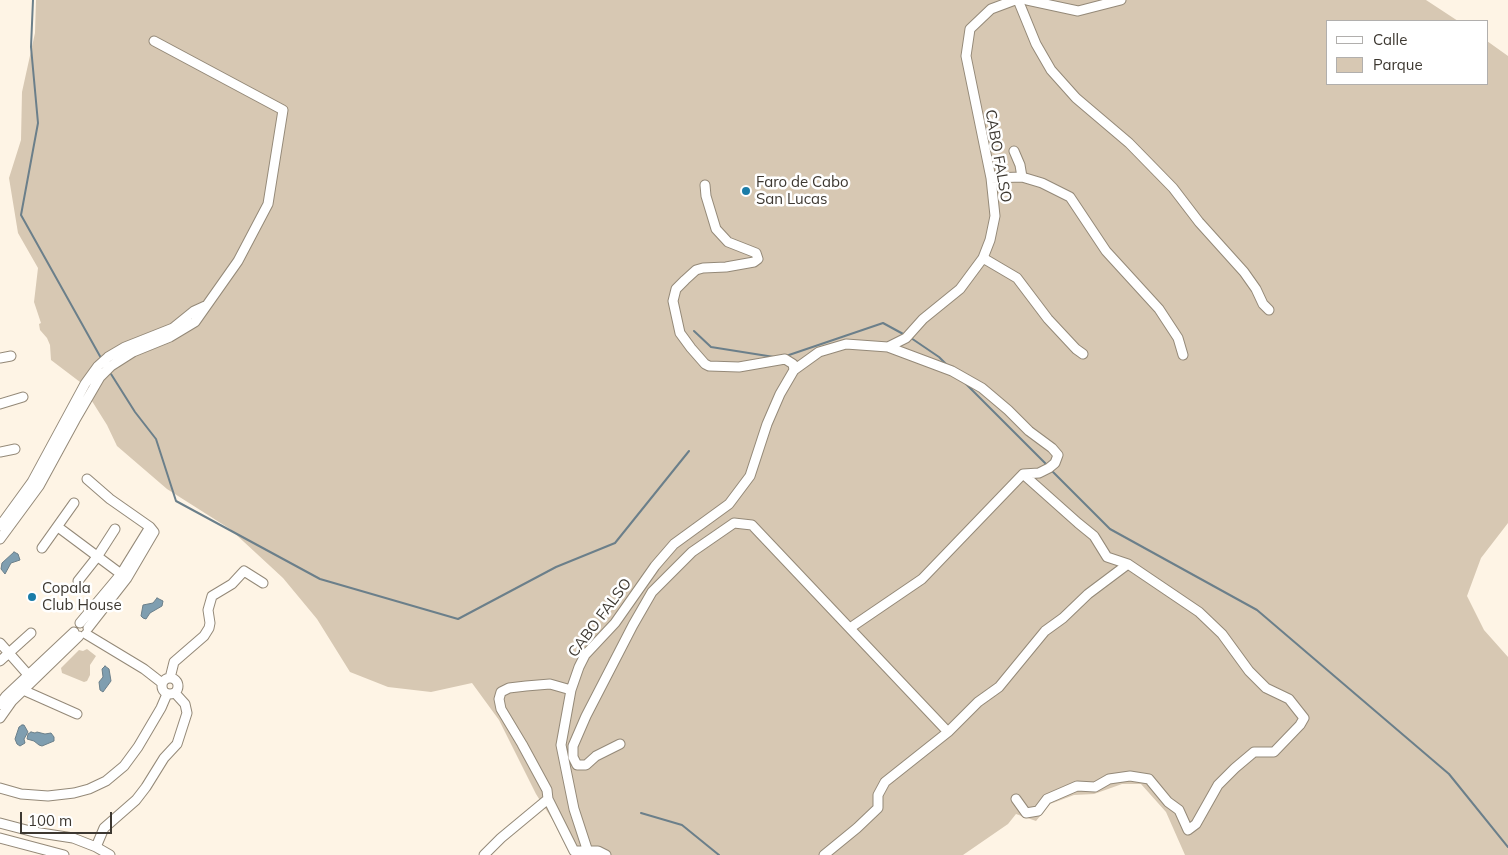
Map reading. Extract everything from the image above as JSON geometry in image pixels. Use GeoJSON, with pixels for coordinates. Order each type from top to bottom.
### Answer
{"type":"FeatureCollection","features":[{"type":"Feature","properties":{"kind":"street","name":"CABO FALSO"},"geometry":{"type":"LineString","coordinates":[[588,853],[574,809],[560,745],[570,690],[585,655],[615,623],[655,566],[674,544],[729,504],[750,476],[767,424],[794,370],[819,352],[846,344],[888,347],[906,338],[923,319],[960,289],[983,258],[990,240],[995,216],[991,178],[966,56],[970,29],[991,9],[1016,0]]}},
{"type":"Feature","properties":{"kind":"street"},"geometry":{"type":"LineString","coordinates":[[1016,0],[1036,44],[1051,70],[1076,98],[1129,143],[1173,188],[1199,222],[1244,272],[1256,289],[1263,304],[1269,310]]}},
{"type":"Feature","properties":{"kind":"street"},"geometry":{"type":"LineString","coordinates":[[1026,0],[1078,11],[1122,0]]}},
{"type":"Feature","properties":{"kind":"street"},"geometry":{"type":"LineString","coordinates":[[0,539],[39,486],[75,420],[103,361],[117,357],[125,347],[173,328],[194,311],[205,306],[238,261],[268,204],[283,110],[154,41]]}},
{"type":"Feature","properties":{"kind":"street"},"geometry":{"type":"LineString","coordinates":[[1014,151],[1020,165],[1022,177]]}},
{"type":"Feature","properties":{"kind":"street"},"geometry":{"type":"LineString","coordinates":[[991,178],[1022,177],[1042,183],[1070,197],[1106,251],[1159,309],[1178,338],[1183,355]]}},
{"type":"Feature","properties":{"kind":"street"},"geometry":{"type":"LineString","coordinates":[[705,185],[707,200],[716,229],[728,242],[756,253],[758,259],[754,262],[726,267],[696,270],[685,280],[676,289],[673,301],[680,333],[691,348],[709,366],[739,367],[785,359],[793,364],[794,370]]}},
{"type":"Feature","properties":{"kind":"street"},"geometry":{"type":"LineString","coordinates":[[983,258],[1017,278],[1048,319],[1083,354]]}},
{"type":"Feature","properties":{"kind":"street"},"geometry":{"type":"LineString","coordinates":[[906,338],[906,350],[910,354]]}},
{"type":"Feature","properties":{"kind":"street"},"geometry":{"type":"LineString","coordinates":[[850,628],[922,579],[1023,474],[1039,473],[1049,468],[1056,464],[1058,455],[982,388],[952,370],[888,347]]}},
{"type":"Feature","properties":{"kind":"street"},"geometry":{"type":"LineString","coordinates":[[0,358],[11,356]]}},
{"type":"Feature","properties":{"kind":"street"},"geometry":{"type":"LineString","coordinates":[[0,526],[32,482],[96,375]]}},
{"type":"Feature","properties":{"kind":"street"},"geometry":{"type":"LineString","coordinates":[[0,404],[23,397]]}},
{"type":"Feature","properties":{"kind":"street"},"geometry":{"type":"LineString","coordinates":[[0,452],[16,449]]}},
{"type":"Feature","properties":{"kind":"street"},"geometry":{"type":"LineString","coordinates":[[1016,799],[1026,813],[1038,812],[1047,799],[1078,786],[1095,787],[1109,779],[1130,776],[1149,779],[1168,802],[1179,810],[1188,830],[1196,824],[1218,785],[1234,768],[1254,752],[1274,752],[1300,725],[1304,718],[1289,699],[1266,688],[1249,671],[1222,634],[1199,612],[1128,564],[1107,557],[1094,536],[1023,474]]}},
{"type":"Feature","properties":{"kind":"street"},"geometry":{"type":"LineString","coordinates":[[0,718],[3,706],[81,630],[124,576],[150,527],[110,499],[87,479]]}},
{"type":"Feature","properties":{"kind":"street"},"geometry":{"type":"LineString","coordinates":[[42,548],[74,503]]}},
{"type":"Feature","properties":{"kind":"street"},"geometry":{"type":"LineString","coordinates":[[620,744],[596,756],[586,765],[578,765],[573,757],[573,746],[586,716],[652,592],[692,552],[734,523],[752,524],[948,732]]}},
{"type":"Feature","properties":{"kind":"street"},"geometry":{"type":"LineString","coordinates":[[58,527],[124,576]]}},
{"type":"Feature","properties":{"kind":"street"},"geometry":{"type":"LineString","coordinates":[[78,581],[97,557],[115,529]]}},
{"type":"Feature","properties":{"kind":"street"},"geometry":{"type":"LineString","coordinates":[[824,855],[858,828],[878,808],[878,795],[885,782],[948,732],[978,702],[999,687],[1045,632],[1088,594],[1128,564]]}},
{"type":"Feature","properties":{"kind":"street"},"geometry":{"type":"LineString","coordinates":[[96,847],[104,828],[136,800],[146,788],[164,758],[177,744],[187,712],[184,704],[171,693],[163,691],[174,662],[204,636],[209,628],[208,610],[212,596],[232,584],[244,571],[263,583]]}},
{"type":"Feature","properties":{"kind":"street"},"geometry":{"type":"LineString","coordinates":[[0,788],[21,794],[48,796],[82,791],[106,781],[124,766],[138,748],[171,693],[178,689],[178,684],[175,680],[166,681],[144,670],[81,630]]}},
{"type":"Feature","properties":{"kind":"street"},"geometry":{"type":"LineString","coordinates":[[0,661],[31,633]]}},
{"type":"Feature","properties":{"kind":"street"},"geometry":{"type":"LineString","coordinates":[[0,643],[31,677]]}},
{"type":"Feature","properties":{"kind":"street"},"geometry":{"type":"LineString","coordinates":[[3,706],[23,690],[31,677]]}},
{"type":"Feature","properties":{"kind":"street"},"geometry":{"type":"LineString","coordinates":[[570,690],[550,684],[509,688],[501,692],[499,699],[501,709],[547,790],[548,799],[574,851],[588,853],[598,851],[606,855]]}},
{"type":"Feature","properties":{"kind":"street"},"geometry":{"type":"LineString","coordinates":[[23,690],[77,714]]}},
{"type":"Feature","properties":{"kind":"street"},"geometry":{"type":"LineString","coordinates":[[484,855],[501,838],[548,799]]}},
{"type":"Feature","properties":{"kind":"street"},"geometry":{"type":"LineString","coordinates":[[0,823],[34,832],[73,838],[110,855]]}},
{"type":"Feature","properties":{"kind":"street"},"geometry":{"type":"LineString","coordinates":[[0,838],[64,855]]}},
{"type":"Feature","properties":{"kind":"green space"},"geometry":{"type":"Polygon","coordinates":[[[36,0],[1426,0],[1456,20],[1326,20],[1326,85],[1488,85],[1488,42],[1508,56],[1508,523],[1481,558],[1467,596],[1484,630],[1508,657],[1508,855],[1185,855],[1166,812],[1141,784],[1122,784],[1094,794],[1074,795],[1050,804],[1036,821],[1016,814],[1008,824],[963,855],[575,855],[536,794],[499,720],[472,683],[431,692],[388,687],[350,672],[317,619],[283,578],[230,529],[167,489],[117,446],[107,425],[80,382],[51,360],[50,345],[40,330],[39,324],[41,323],[34,302],[38,268],[18,233],[9,178],[21,140],[22,92],[35,33],[36,0]]]}},
{"type":"Feature","properties":{"kind":"green space"},"geometry":{"type":"Polygon","coordinates":[[[87,649],[96,656],[90,665],[90,675],[87,681],[84,682],[62,673],[61,668],[79,650],[87,649]]]}},
{"type":"Feature","properties":{"kind":"water"},"geometry":{"type":"Polygon","coordinates":[[[14,552],[18,554],[20,560],[11,563],[5,574],[1,569],[2,563],[14,552]]]}},
{"type":"Feature","properties":{"kind":"water"},"geometry":{"type":"Polygon","coordinates":[[[157,598],[163,601],[162,606],[150,613],[146,619],[143,618],[141,616],[143,605],[153,603],[157,598]]]}},
{"type":"Feature","properties":{"kind":"water"},"geometry":{"type":"Polygon","coordinates":[[[105,666],[109,669],[111,681],[103,692],[100,690],[99,682],[103,677],[102,669],[105,666]]]}},
{"type":"Feature","properties":{"kind":"water"},"geometry":{"type":"Polygon","coordinates":[[[24,725],[28,732],[24,739],[25,743],[20,746],[15,739],[19,727],[24,725]]]}},
{"type":"Feature","properties":{"kind":"water"},"geometry":{"type":"Polygon","coordinates":[[[31,732],[51,733],[54,741],[42,746],[39,745],[27,739],[28,734],[31,732]]]}},
{"type":"Feature","properties":{"kind":"waterway"},"geometry":{"type":"LineString","coordinates":[[33,0],[31,47],[38,123],[21,215],[101,358]]}},
{"type":"Feature","properties":{"kind":"waterway"},"geometry":{"type":"LineString","coordinates":[[786,356],[883,323],[905,335]]}},
{"type":"Feature","properties":{"kind":"waterway"},"geometry":{"type":"LineString","coordinates":[[694,331],[711,347],[774,357]]}},
{"type":"Feature","properties":{"kind":"waterway"},"geometry":{"type":"LineString","coordinates":[[911,338],[939,357],[947,365]]}},
{"type":"Feature","properties":{"kind":"waterway"},"geometry":{"type":"LineString","coordinates":[[111,374],[135,412],[156,439],[176,501],[320,579],[458,619],[556,567],[615,543],[689,451]]}},
{"type":"Feature","properties":{"kind":"waterway"},"geometry":{"type":"LineString","coordinates":[[965,383],[1048,466]]}},
{"type":"Feature","properties":{"kind":"waterway"},"geometry":{"type":"LineString","coordinates":[[1051,470],[1110,529],[1257,610],[1449,774],[1508,847]]}},
{"type":"Feature","properties":{"kind":"waterway"},"geometry":{"type":"LineString","coordinates":[[641,813],[682,825],[719,855]]}},
{"type":"Feature","properties":{"kind":"place","name":"Faro de Cabo San Lucas"},"geometry":{"type":"Point","coordinates":[746,191]}},
{"type":"Feature","properties":{"kind":"place","name":"Copala Club House"},"geometry":{"type":"Point","coordinates":[32,597]}}]}
